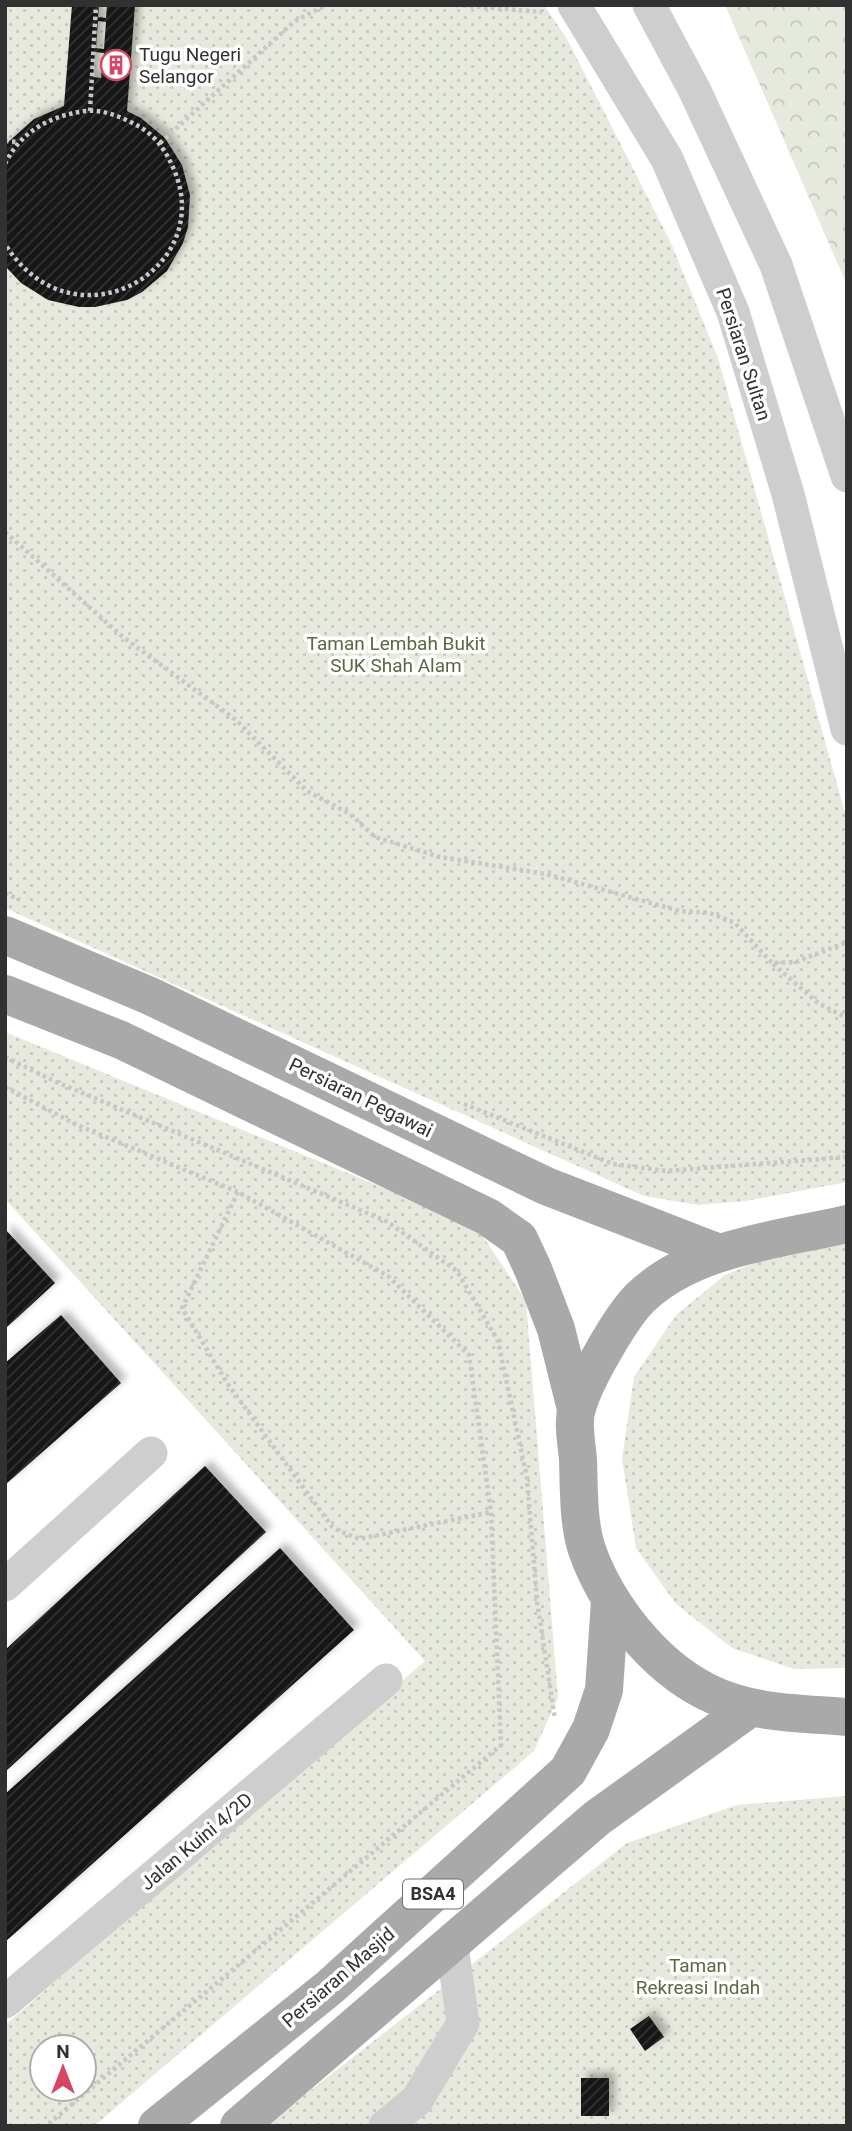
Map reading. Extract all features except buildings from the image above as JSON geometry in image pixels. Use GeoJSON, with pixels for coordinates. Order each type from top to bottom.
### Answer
{"type":"FeatureCollection","features":[{"type":"Feature","properties":{"kind":"main road","name":"Persiaran Pegawai"},"geometry":{"type":"LineString","coordinates":[[5,935],[150,996],[546,1186],[719,1253]]}},
{"type":"Feature","properties":{"kind":"main road"},"geometry":{"type":"LineString","coordinates":[[5,994],[121,1040],[488,1217],[519,1239],[556,1329],[576,1409],[579,1486],[586,1547],[610,1601],[645,1644],[706,1692],[750,1708],[847,1717]]}},
{"type":"Feature","properties":{"kind":"main road"},"geometry":{"type":"LineString","coordinates":[[576,1409],[601,1356],[640,1299],[675,1274],[719,1253],[847,1224]]}},
{"type":"Feature","properties":{"kind":"main road","name":"Persiaran Masjid"},"geometry":{"type":"LineString","coordinates":[[157,2126],[330,1987],[568,1771],[591,1729],[604,1690],[610,1601]]}},
{"type":"Feature","properties":{"kind":"main road","name":"BSA4"},"geometry":{"type":"LineString","coordinates":[[239,2126],[452,1946],[597,1818],[750,1708]]}},
{"type":"Feature","properties":{"kind":"street"},"geometry":{"type":"LineString","coordinates":[[649,5],[694,89],[776,265],[847,476]]}},
{"type":"Feature","properties":{"kind":"street","name":"Persiaran Sultan"},"geometry":{"type":"LineString","coordinates":[[577,10],[667,159],[733,312],[788,494],[847,729]]}},
{"type":"Feature","properties":{"kind":"street"},"geometry":{"type":"LineString","coordinates":[[5,1585],[151,1453]]}},
{"type":"Feature","properties":{"kind":"street","name":"Jalan Kuini 4/2D"},"geometry":{"type":"LineString","coordinates":[[5,2002],[386,1680]]}},
{"type":"Feature","properties":{"kind":"street"},"geometry":{"type":"LineString","coordinates":[[385,2126],[416,2100],[463,2023],[452,1946]]}},
{"type":"Feature","properties":{"kind":"path"},"geometry":{"type":"LineString","coordinates":[[90,111],[96,5]]}},
{"type":"Feature","properties":{"kind":"path"},"geometry":{"type":"LineString","coordinates":[[160,143],[295,22],[326,5]]}},
{"type":"Feature","properties":{"kind":"path"},"geometry":{"type":"LineString","coordinates":[[456,5],[577,10]]}},
{"type":"Feature","properties":{"kind":"path"},"geometry":{"type":"LineString","coordinates":[[5,164],[33,129],[60,115],[90,111],[121,116],[148,132],[160,143],[180,184],[181,216],[172,246],[153,271],[128,288],[99,296],[68,294],[40,283],[17,263],[5,244]]}},
{"type":"Feature","properties":{"kind":"path"},"geometry":{"type":"LineString","coordinates":[[5,141],[20,142]]}},
{"type":"Feature","properties":{"kind":"path"},"geometry":{"type":"LineString","coordinates":[[5,532],[123,637],[236,720],[307,791],[349,814],[375,837],[440,857],[546,874],[680,911],[710,913],[735,923],[772,963],[818,1003],[847,1018]]}},
{"type":"Feature","properties":{"kind":"path"},"geometry":{"type":"LineString","coordinates":[[5,893],[30,905]]}},
{"type":"Feature","properties":{"kind":"path"},"geometry":{"type":"LineString","coordinates":[[772,963],[796,962],[847,943]]}},
{"type":"Feature","properties":{"kind":"path"},"geometry":{"type":"LineString","coordinates":[[5,1057],[54,1081],[386,1221],[457,1271],[498,1341],[527,1478],[537,1601],[555,1717],[553,1729]]}},
{"type":"Feature","properties":{"kind":"path"},"geometry":{"type":"LineString","coordinates":[[5,1087],[77,1125],[237,1192],[388,1276],[469,1355],[491,1512],[501,1745],[46,2126]]}},
{"type":"Feature","properties":{"kind":"path"},"geometry":{"type":"LineString","coordinates":[[453,1098],[613,1164],[666,1171],[847,1157]]}},
{"type":"Feature","properties":{"kind":"path"},"geometry":{"type":"LineString","coordinates":[[237,1192],[182,1308],[226,1384],[333,1528],[359,1539],[491,1512]]}},
{"type":"Feature","properties":{"kind":"green space","name":"Taman Lembah Bukit SUK Shah Alam"},"geometry":{"type":"Polygon","coordinates":[[[5,5],[544,5],[567,39],[671,243],[718,358],[847,820],[847,1182],[746,1201],[698,1205],[644,1196],[5,908],[5,5]]]}},
{"type":"Feature","properties":{"kind":"green space"},"geometry":{"type":"Polygon","coordinates":[[[725,5],[847,5],[847,285],[725,5]]]}},
{"type":"Feature","properties":{"kind":"green space"},"geometry":{"type":"Polygon","coordinates":[[[5,1032],[476,1226],[526,1301],[558,1698],[534,1751],[94,2126],[5,2126],[5,2025],[425,1661],[5,1199],[5,1032]]]}},
{"type":"Feature","properties":{"kind":"green space"},"geometry":{"type":"Polygon","coordinates":[[[847,1235],[847,1668],[794,1669],[732,1648],[676,1604],[636,1548],[622,1459],[634,1377],[676,1315],[725,1275],[793,1247],[847,1235]]]}},
{"type":"Feature","properties":{"kind":"green space","name":"Taman Rekreasi Indah"},"geometry":{"type":"Polygon","coordinates":[[[847,1796],[847,2126],[265,2126],[627,1843],[737,1805],[847,1796]]]}},
{"type":"Feature","properties":{"kind":"place","name":"Tugu Negeri Selangor"},"geometry":{"type":"Point","coordinates":[116,65]}}]}
